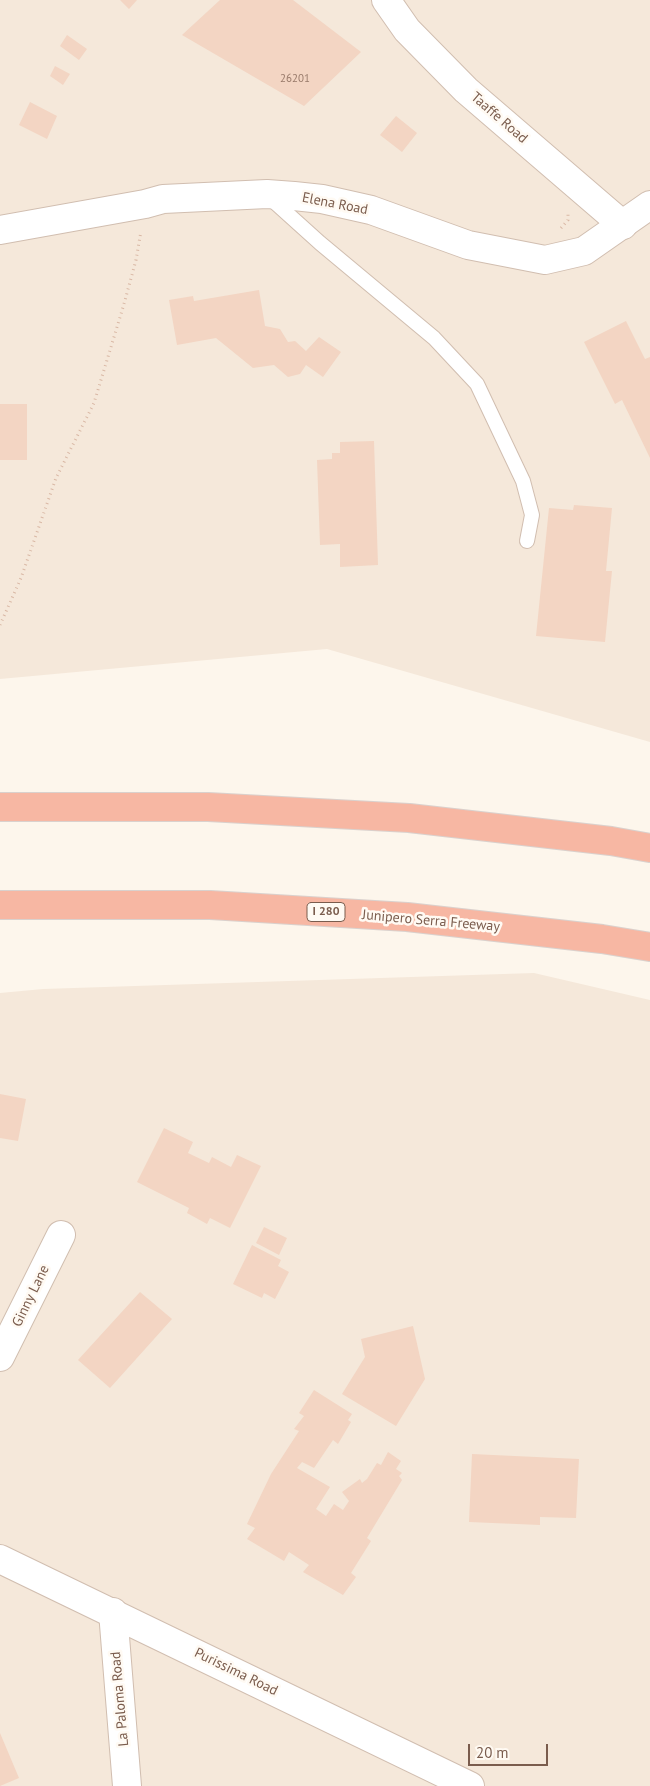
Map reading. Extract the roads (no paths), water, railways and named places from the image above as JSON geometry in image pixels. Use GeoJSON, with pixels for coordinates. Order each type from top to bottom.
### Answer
{"type":"FeatureCollection","features":[{"type":"Feature","properties":{"kind":"highway"},"geometry":{"type":"LineString","coordinates":[[0,807],[208,807],[409,818],[611,841],[650,848]]}},
{"type":"Feature","properties":{"kind":"highway","name":"Junipero Serra Freeway"},"geometry":{"type":"LineString","coordinates":[[0,906],[210,905],[406,917],[602,939],[650,947]]}},
{"type":"Feature","properties":{"kind":"street","name":"Taaffe Road"},"geometry":{"type":"LineString","coordinates":[[386,0],[407,30],[466,90],[623,226]]}},
{"type":"Feature","properties":{"kind":"street","name":"Elena Road"},"geometry":{"type":"LineString","coordinates":[[0,230],[163,199],[267,194],[313,198],[371,210],[468,245],[545,260],[584,251],[623,226],[650,205]]}},
{"type":"Feature","properties":{"kind":"street","name":"Ginny Lane"},"geometry":{"type":"LineString","coordinates":[[0,1357],[61,1235]]}},
{"type":"Feature","properties":{"kind":"street","name":"Purissima Road"},"geometry":{"type":"LineString","coordinates":[[0,1559],[470,1786]]}},
{"type":"Feature","properties":{"kind":"street","name":"La Paloma Road"},"geometry":{"type":"LineString","coordinates":[[113,1612],[127,1786]]}},
{"type":"Feature","properties":{"kind":"lane"},"geometry":{"type":"LineString","coordinates":[[267,194],[327,249],[434,338],[477,384],[523,481],[532,515],[527,541]]}}]}
